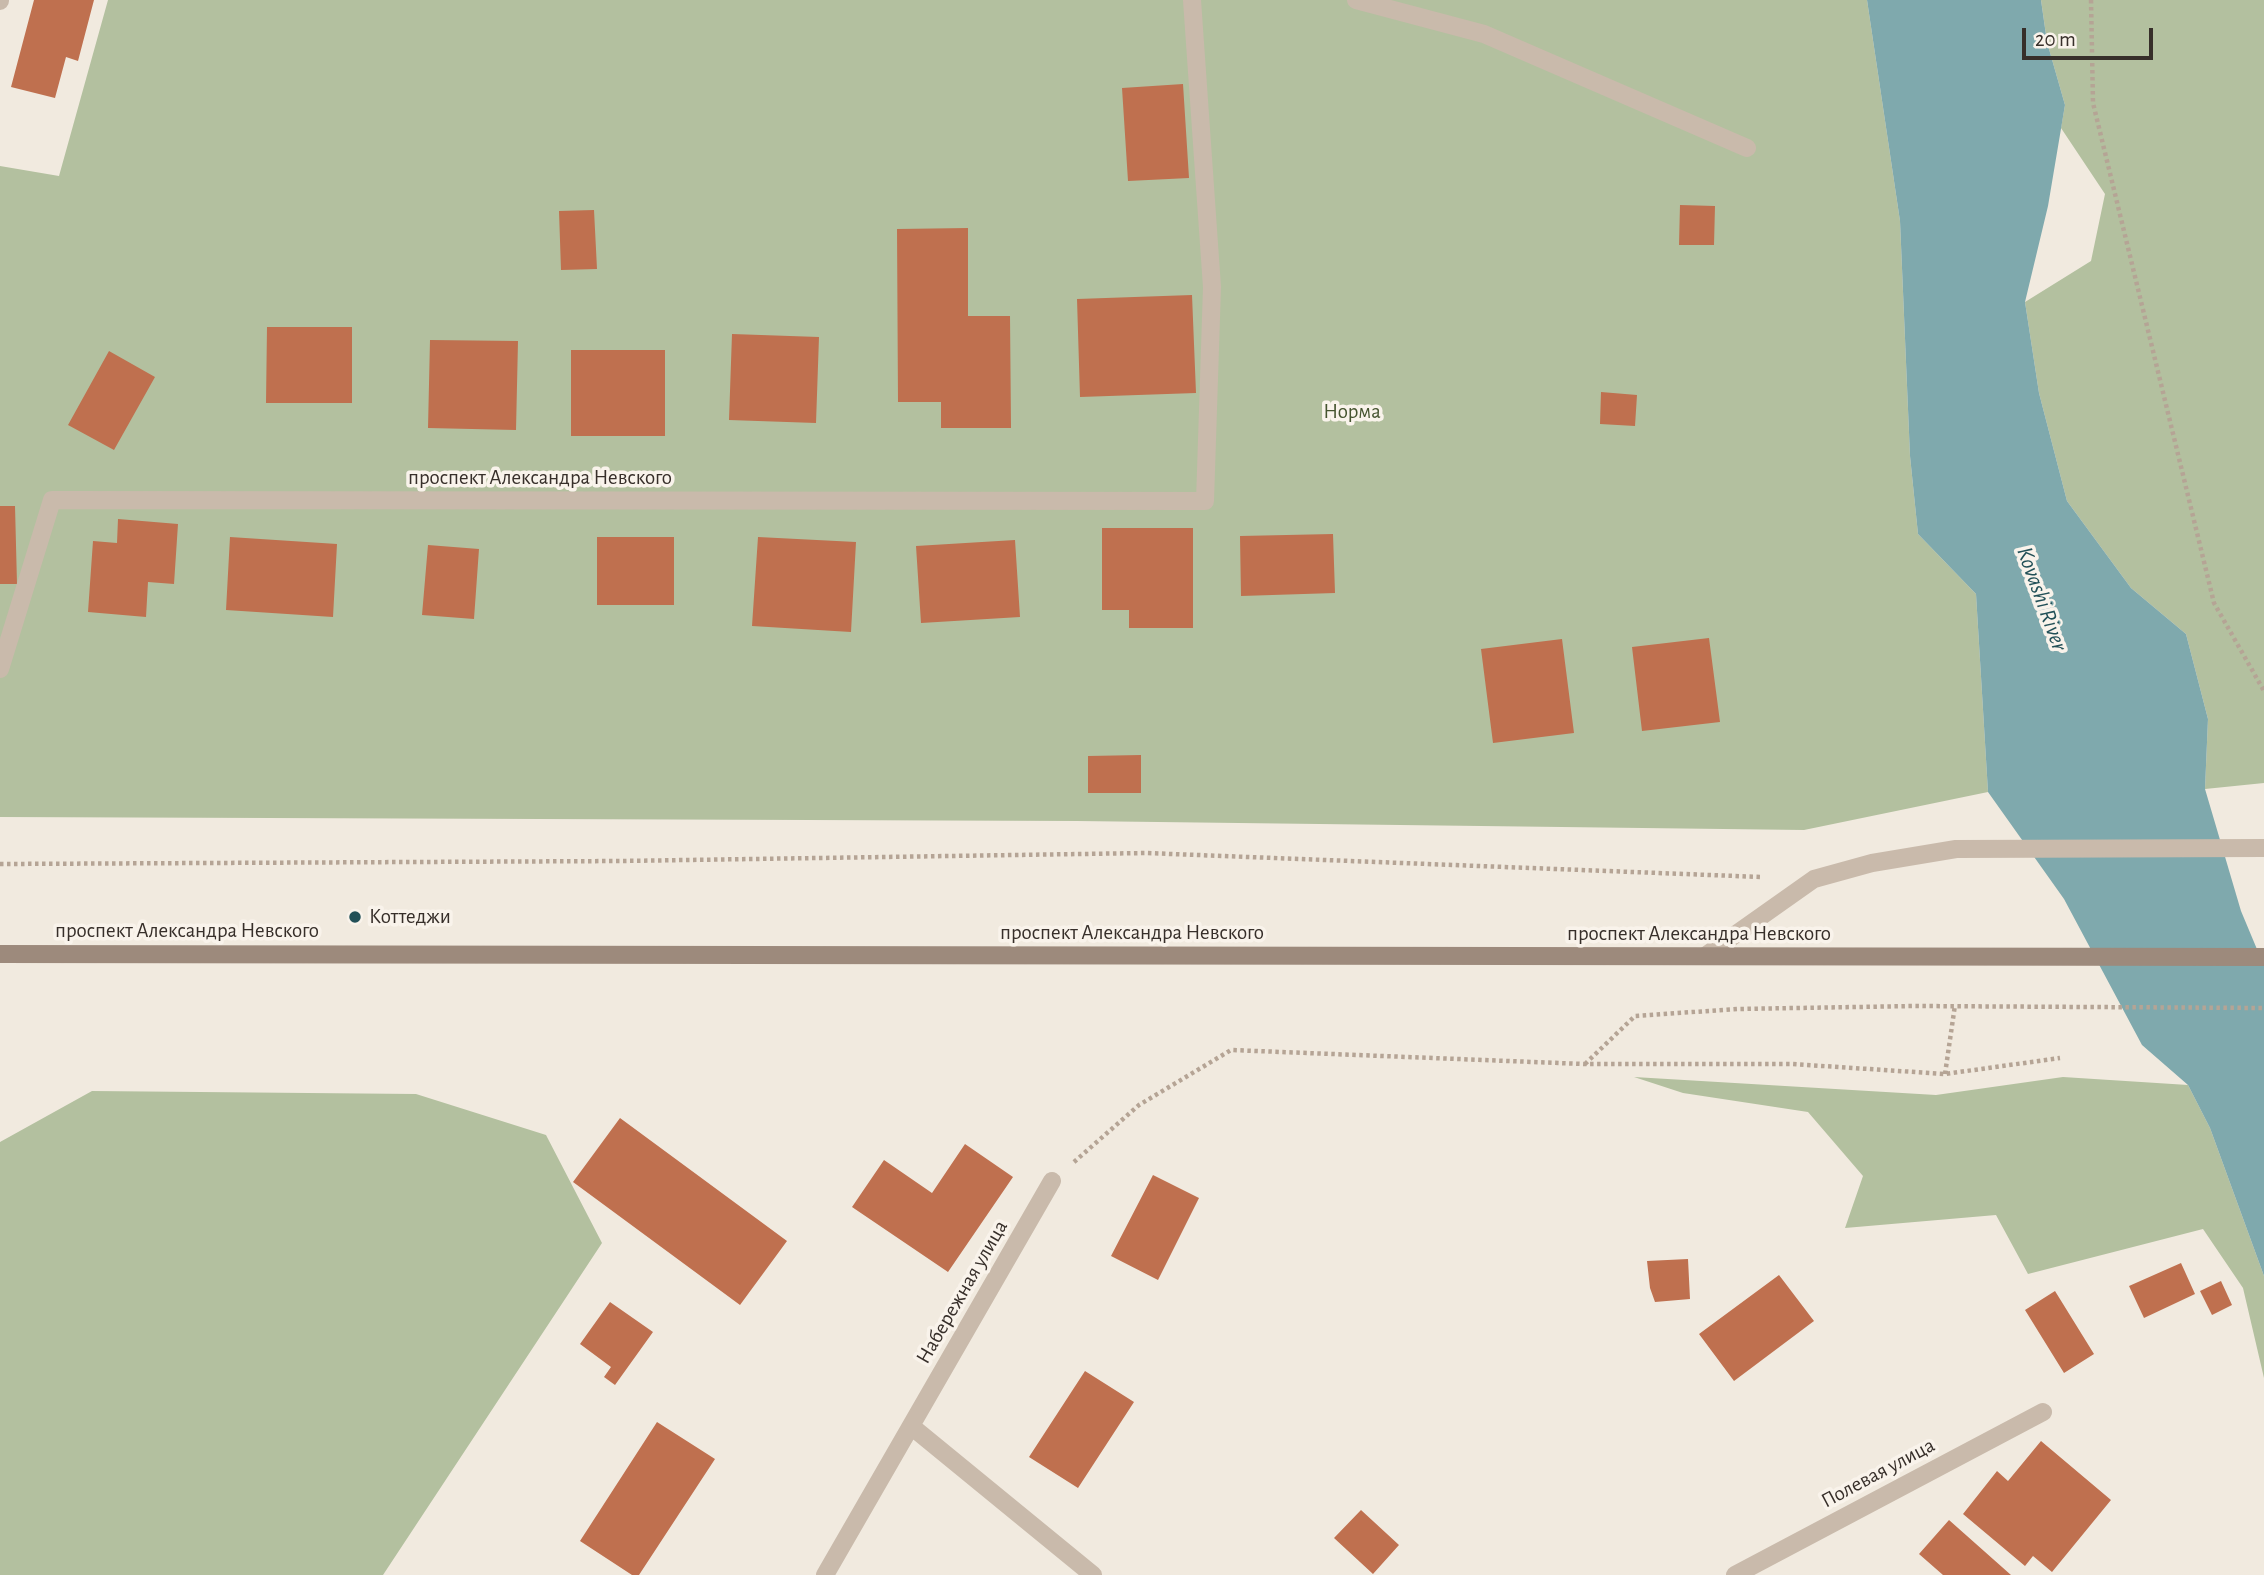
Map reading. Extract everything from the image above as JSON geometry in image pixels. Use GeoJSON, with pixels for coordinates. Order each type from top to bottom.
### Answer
{"type":"FeatureCollection","features":[{"type":"Feature","properties":{"kind":"main road","name":"проспект Александра Невского"},"geometry":{"type":"LineString","coordinates":[[0,954],[2264,957]]}},
{"type":"Feature","properties":{"kind":"street","name":"проспект Александра Невского"},"geometry":{"type":"LineString","coordinates":[[0,669],[52,500],[1205,501],[1212,287],[1192,0]]}},
{"type":"Feature","properties":{"kind":"street"},"geometry":{"type":"LineString","coordinates":[[1356,0],[1484,34],[1747,148]]}},
{"type":"Feature","properties":{"kind":"street"},"geometry":{"type":"LineString","coordinates":[[1705,956],[1814,879],[1872,863],[1955,849],[2264,848]]}},
{"type":"Feature","properties":{"kind":"street","name":"Набережная улица"},"geometry":{"type":"LineString","coordinates":[[825,1575],[1052,1181]]}},
{"type":"Feature","properties":{"kind":"street","name":"Полевая улица"},"geometry":{"type":"LineString","coordinates":[[1735,1575],[2043,1412]]}},
{"type":"Feature","properties":{"kind":"street"},"geometry":{"type":"LineString","coordinates":[[911,1426],[1093,1575]]}},
{"type":"Feature","properties":{"kind":"path"},"geometry":{"type":"LineString","coordinates":[[2091,0],[2093,103],[2214,603],[2264,691]]}},
{"type":"Feature","properties":{"kind":"path"},"geometry":{"type":"LineString","coordinates":[[0,864],[608,861],[1146,853],[1814,879]]}},
{"type":"Feature","properties":{"kind":"path"},"geometry":{"type":"LineString","coordinates":[[1945,1073],[1955,1005]]}},
{"type":"Feature","properties":{"kind":"path"},"geometry":{"type":"LineString","coordinates":[[1584,1064],[1635,1016],[1737,1009],[1955,1005],[2264,1009]]}},
{"type":"Feature","properties":{"kind":"path"},"geometry":{"type":"LineString","coordinates":[[1052,1181],[1139,1105],[1231,1050],[1584,1064],[1792,1063],[1945,1073],[2060,1058]]}},
{"type":"Feature","properties":{"kind":"green space","name":"Норма"},"geometry":{"type":"Polygon","coordinates":[[[108,0],[1867,0],[1900,221],[1910,456],[1918,534],[1976,594],[1988,792],[1804,830],[1077,821],[0,817],[0,166],[59,176],[108,0]]]}},
{"type":"Feature","properties":{"kind":"green space"},"geometry":{"type":"Polygon","coordinates":[[[2041,0],[2264,0],[2264,783],[2205,789],[2208,719],[2186,634],[2131,588],[2067,501],[2039,393],[2025,302],[2091,261],[2105,194],[2061,128],[2065,105],[2047,42],[2041,0]]]}},
{"type":"Feature","properties":{"kind":"green space"},"geometry":{"type":"Polygon","coordinates":[[[1634,1077],[1936,1095],[2063,1077],[2188,1085],[2210,1128],[2264,1276],[2264,1378],[2243,1288],[2203,1229],[2028,1274],[1996,1215],[1845,1228],[1863,1176],[1808,1112],[1683,1093],[1634,1077]]]}},
{"type":"Feature","properties":{"kind":"green space"},"geometry":{"type":"Polygon","coordinates":[[[92,1091],[416,1094],[546,1135],[602,1243],[383,1575],[0,1575],[0,1142],[92,1091]]]}},
{"type":"Feature","properties":{"kind":"water","name":"Kovashi River"},"geometry":{"type":"Polygon","coordinates":[[[1867,0],[2041,0],[2047,42],[2065,105],[2048,206],[2025,302],[2039,393],[2067,501],[2131,588],[2186,634],[2208,719],[2205,789],[2241,911],[2264,966],[2264,1276],[2210,1128],[2188,1085],[2142,1045],[2064,899],[1988,792],[1976,594],[1918,534],[1910,456],[1900,221],[1867,0]]]}},
{"type":"Feature","properties":{"kind":"building"},"geometry":{"type":"Polygon","coordinates":[[[34,0],[94,0],[78,61],[66,57],[55,98],[11,87],[34,0]]]}},
{"type":"Feature","properties":{"kind":"building"},"geometry":{"type":"Polygon","coordinates":[[[1183,84],[1189,178],[1128,181],[1122,88],[1183,84]]]}},
{"type":"Feature","properties":{"kind":"building"},"geometry":{"type":"Polygon","coordinates":[[[1680,205],[1715,206],[1714,245],[1679,245],[1680,205]]]}},
{"type":"Feature","properties":{"kind":"building"},"geometry":{"type":"Polygon","coordinates":[[[594,210],[597,269],[561,270],[559,211],[594,210]]]}},
{"type":"Feature","properties":{"kind":"building"},"geometry":{"type":"Polygon","coordinates":[[[968,228],[968,316],[1010,316],[1011,428],[941,428],[941,402],[898,402],[897,229],[968,228]]]}},
{"type":"Feature","properties":{"kind":"building"},"geometry":{"type":"Polygon","coordinates":[[[1192,295],[1196,393],[1080,397],[1077,299],[1192,295]]]}},
{"type":"Feature","properties":{"kind":"building"},"geometry":{"type":"Polygon","coordinates":[[[267,327],[352,327],[352,403],[266,403],[267,327]]]}},
{"type":"Feature","properties":{"kind":"building"},"geometry":{"type":"Polygon","coordinates":[[[732,334],[819,337],[816,423],[729,420],[732,334]]]}},
{"type":"Feature","properties":{"kind":"building"},"geometry":{"type":"Polygon","coordinates":[[[430,340],[518,341],[516,430],[428,428],[430,340]]]}},
{"type":"Feature","properties":{"kind":"building"},"geometry":{"type":"Polygon","coordinates":[[[571,350],[665,350],[665,436],[571,436],[571,350]]]}},
{"type":"Feature","properties":{"kind":"building"},"geometry":{"type":"Polygon","coordinates":[[[109,351],[155,377],[114,450],[68,425],[109,351]]]}},
{"type":"Feature","properties":{"kind":"building"},"geometry":{"type":"Polygon","coordinates":[[[1601,392],[1637,395],[1635,426],[1600,424],[1601,392]]]}},
{"type":"Feature","properties":{"kind":"building"},"geometry":{"type":"Polygon","coordinates":[[[0,506],[15,506],[17,584],[0,584],[0,506]]]}},
{"type":"Feature","properties":{"kind":"building"},"geometry":{"type":"Polygon","coordinates":[[[118,519],[178,524],[174,584],[148,582],[146,617],[88,612],[93,541],[117,543],[118,519]]]}},
{"type":"Feature","properties":{"kind":"building"},"geometry":{"type":"Polygon","coordinates":[[[1102,528],[1193,528],[1193,628],[1129,628],[1129,610],[1102,610],[1102,528]]]}},
{"type":"Feature","properties":{"kind":"building"},"geometry":{"type":"Polygon","coordinates":[[[1333,534],[1335,593],[1241,596],[1240,536],[1333,534]]]}},
{"type":"Feature","properties":{"kind":"building"},"geometry":{"type":"Polygon","coordinates":[[[230,537],[337,544],[333,617],[226,610],[230,537]]]}},
{"type":"Feature","properties":{"kind":"building"},"geometry":{"type":"Polygon","coordinates":[[[597,537],[674,537],[674,605],[597,605],[597,537]]]}},
{"type":"Feature","properties":{"kind":"building"},"geometry":{"type":"Polygon","coordinates":[[[758,537],[856,542],[851,632],[752,626],[758,537]]]}},
{"type":"Feature","properties":{"kind":"building"},"geometry":{"type":"Polygon","coordinates":[[[1015,540],[1020,617],[921,623],[916,546],[1015,540]]]}},
{"type":"Feature","properties":{"kind":"building"},"geometry":{"type":"Polygon","coordinates":[[[428,545],[479,549],[474,619],[422,615],[428,545]]]}},
{"type":"Feature","properties":{"kind":"building"},"geometry":{"type":"Polygon","coordinates":[[[1709,638],[1720,722],[1642,731],[1632,647],[1709,638]]]}},
{"type":"Feature","properties":{"kind":"building"},"geometry":{"type":"Polygon","coordinates":[[[1562,639],[1574,733],[1493,743],[1481,649],[1562,639]]]}},
{"type":"Feature","properties":{"kind":"building"},"geometry":{"type":"Polygon","coordinates":[[[1141,755],[1141,793],[1088,793],[1088,756],[1141,755]]]}},
{"type":"Feature","properties":{"kind":"building"},"geometry":{"type":"Polygon","coordinates":[[[620,1118],[787,1241],[740,1305],[573,1182],[620,1118]]]}},
{"type":"Feature","properties":{"kind":"building"},"geometry":{"type":"Polygon","coordinates":[[[965,1144],[1013,1177],[948,1272],[852,1207],[884,1160],[932,1193],[965,1144]]]}},
{"type":"Feature","properties":{"kind":"building"},"geometry":{"type":"Polygon","coordinates":[[[1153,1175],[1199,1198],[1158,1280],[1111,1256],[1153,1175]]]}},
{"type":"Feature","properties":{"kind":"building"},"geometry":{"type":"Polygon","coordinates":[[[1688,1259],[1690,1299],[1655,1302],[1650,1288],[1647,1261],[1688,1259]]]}},
{"type":"Feature","properties":{"kind":"building"},"geometry":{"type":"Polygon","coordinates":[[[2181,1263],[2195,1294],[2144,1318],[2129,1286],[2181,1263]]]}},
{"type":"Feature","properties":{"kind":"building"},"geometry":{"type":"Polygon","coordinates":[[[1779,1275],[1814,1321],[1734,1381],[1699,1334],[1779,1275]]]}},
{"type":"Feature","properties":{"kind":"building"},"geometry":{"type":"Polygon","coordinates":[[[2221,1281],[2232,1305],[2212,1315],[2200,1291],[2221,1281]]]}},
{"type":"Feature","properties":{"kind":"building"},"geometry":{"type":"Polygon","coordinates":[[[2055,1291],[2094,1354],[2064,1373],[2025,1310],[2055,1291]]]}},
{"type":"Feature","properties":{"kind":"building"},"geometry":{"type":"Polygon","coordinates":[[[610,1302],[653,1332],[615,1385],[604,1377],[611,1367],[580,1344],[610,1302]]]}},
{"type":"Feature","properties":{"kind":"building"},"geometry":{"type":"Polygon","coordinates":[[[1085,1371],[1134,1402],[1078,1488],[1029,1457],[1085,1371]]]}},
{"type":"Feature","properties":{"kind":"building"},"geometry":{"type":"Polygon","coordinates":[[[657,1422],[715,1459],[639,1575],[632,1575],[580,1541],[657,1422]]]}},
{"type":"Feature","properties":{"kind":"building"},"geometry":{"type":"Polygon","coordinates":[[[2041,1441],[2111,1500],[2052,1572],[2033,1556],[2025,1566],[1963,1514],[1997,1471],[2008,1481],[2041,1441]]]}},
{"type":"Feature","properties":{"kind":"building"},"geometry":{"type":"Polygon","coordinates":[[[1361,1510],[1399,1545],[1373,1574],[1334,1538],[1361,1510]]]}},
{"type":"Feature","properties":{"kind":"building"},"geometry":{"type":"Polygon","coordinates":[[[1949,1520],[2011,1575],[1943,1575],[1919,1554],[1949,1520]]]}},
{"type":"Feature","properties":{"kind":"place","name":"Коттеджи"},"geometry":{"type":"Point","coordinates":[355,917]}}]}
